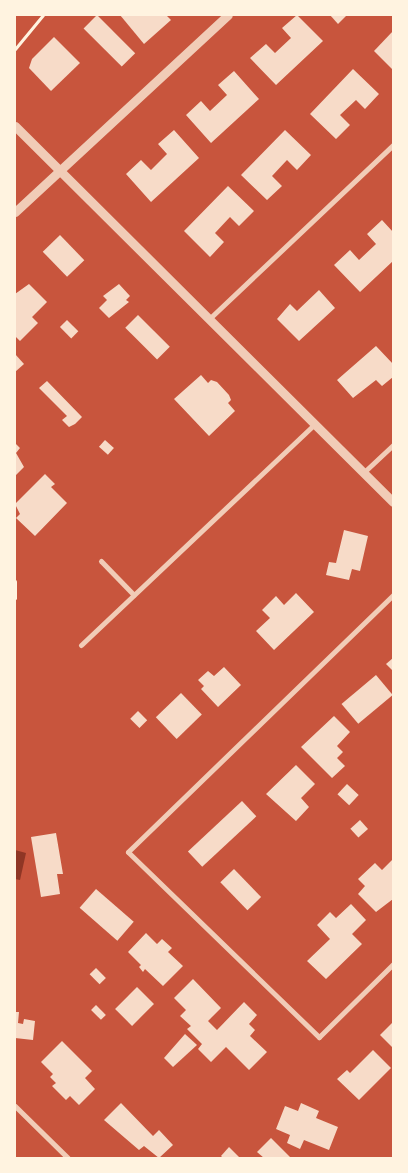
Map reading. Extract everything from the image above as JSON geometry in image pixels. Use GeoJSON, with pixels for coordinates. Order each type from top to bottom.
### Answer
{"type":"FeatureCollection","features":[{"type":"Feature","properties":{"kind":"street"},"geometry":{"type":"LineString","coordinates":[[15,212],[228,15]]}},
{"type":"Feature","properties":{"kind":"street"},"geometry":{"type":"LineString","coordinates":[[15,126],[393,502]]}},
{"type":"Feature","properties":{"kind":"street"},"geometry":{"type":"LineString","coordinates":[[210,319],[393,145]]}},
{"type":"Feature","properties":{"kind":"street"},"geometry":{"type":"LineString","coordinates":[[81,645],[315,424]]}},
{"type":"Feature","properties":{"kind":"street"},"geometry":{"type":"LineString","coordinates":[[363,473],[393,444]]}},
{"type":"Feature","properties":{"kind":"street"},"geometry":{"type":"LineString","coordinates":[[101,561],[134,595]]}},
{"type":"Feature","properties":{"kind":"street"},"geometry":{"type":"LineString","coordinates":[[393,595],[128,852],[319,1037],[393,964]]}},
{"type":"Feature","properties":{"kind":"street"},"geometry":{"type":"LineString","coordinates":[[15,1106],[68,1158]]}},
{"type":"Feature","properties":{"kind":"path"},"geometry":{"type":"LineString","coordinates":[[15,49],[44,15]]}},
{"type":"Feature","properties":{"kind":"path"},"geometry":{"type":"LineString","coordinates":[[15,581],[15,598]]}},
{"type":"Feature","properties":{"kind":"shaded area"},"geometry":{"type":"Polygon","coordinates":[[[15,850],[26,853],[20,880],[15,879],[15,850]]]}},
{"type":"Feature","properties":{"kind":"building"},"geometry":{"type":"Polygon","coordinates":[[[97,15],[135,53],[122,67],[84,28],[97,15]]]}},
{"type":"Feature","properties":{"kind":"building"},"geometry":{"type":"Polygon","coordinates":[[[120,15],[166,15],[171,20],[144,44],[120,15]]]}},
{"type":"Feature","properties":{"kind":"building"},"geometry":{"type":"Polygon","coordinates":[[[297,15],[323,41],[276,85],[250,58],[266,44],[275,53],[291,38],[282,28],[297,15]]]}},
{"type":"Feature","properties":{"kind":"building"},"geometry":{"type":"Polygon","coordinates":[[[330,15],[347,15],[338,24],[330,15]]]}},
{"type":"Feature","properties":{"kind":"building"},"geometry":{"type":"Polygon","coordinates":[[[393,31],[393,70],[374,51],[393,31]]]}},
{"type":"Feature","properties":{"kind":"building"},"geometry":{"type":"Polygon","coordinates":[[[54,37],[80,63],[51,91],[29,68],[32,59],[54,37]]]}},
{"type":"Feature","properties":{"kind":"building"},"geometry":{"type":"Polygon","coordinates":[[[353,69],[379,94],[365,109],[356,100],[340,115],[350,125],[336,139],[310,114],[353,69]]]}},
{"type":"Feature","properties":{"kind":"building"},"geometry":{"type":"Polygon","coordinates":[[[234,71],[259,99],[211,143],[186,115],[201,101],[210,111],[227,95],[218,85],[234,71]]]}},
{"type":"Feature","properties":{"kind":"building"},"geometry":{"type":"Polygon","coordinates":[[[174,130],[199,158],[151,202],[126,174],[141,160],[151,170],[167,154],[158,144],[174,130]]]}},
{"type":"Feature","properties":{"kind":"building"},"geometry":{"type":"Polygon","coordinates":[[[285,130],[311,155],[297,170],[287,160],[272,176],[282,186],[267,200],[241,175],[285,130]]]}},
{"type":"Feature","properties":{"kind":"building"},"geometry":{"type":"Polygon","coordinates":[[[228,186],[254,211],[239,226],[230,217],[215,233],[224,242],[210,257],[184,231],[228,186]]]}},
{"type":"Feature","properties":{"kind":"building"},"geometry":{"type":"Polygon","coordinates":[[[382,220],[393,232],[393,261],[360,292],[334,265],[350,250],[359,260],[376,244],[367,234],[382,220]]]}},
{"type":"Feature","properties":{"kind":"building"},"geometry":{"type":"Polygon","coordinates":[[[60,235],[84,260],[67,277],[43,252],[60,235]]]}},
{"type":"Feature","properties":{"kind":"building"},"geometry":{"type":"Polygon","coordinates":[[[29,284],[47,302],[32,317],[38,323],[20,341],[15,336],[15,294],[29,284]]]}},
{"type":"Feature","properties":{"kind":"building"},"geometry":{"type":"Polygon","coordinates":[[[119,284],[130,296],[126,300],[129,302],[109,318],[99,308],[107,300],[103,296],[119,284]]]}},
{"type":"Feature","properties":{"kind":"building"},"geometry":{"type":"Polygon","coordinates":[[[319,290],[335,308],[299,341],[277,319],[290,304],[297,311],[319,290]]]}},
{"type":"Feature","properties":{"kind":"building"},"geometry":{"type":"Polygon","coordinates":[[[138,315],[170,347],[157,360],[125,328],[138,315]]]}},
{"type":"Feature","properties":{"kind":"building"},"geometry":{"type":"Polygon","coordinates":[[[67,320],[78,331],[71,338],[60,327],[67,320]]]}},
{"type":"Feature","properties":{"kind":"building"},"geometry":{"type":"Polygon","coordinates":[[[376,346],[393,364],[393,377],[382,386],[376,380],[353,398],[337,380],[376,346]]]}},
{"type":"Feature","properties":{"kind":"building"},"geometry":{"type":"Polygon","coordinates":[[[15,354],[24,364],[15,372],[15,354]]]}},
{"type":"Feature","properties":{"kind":"building"},"geometry":{"type":"Polygon","coordinates":[[[201,375],[208,383],[211,380],[217,382],[229,395],[231,400],[228,403],[235,411],[209,436],[174,399],[201,375]]]}},
{"type":"Feature","properties":{"kind":"building"},"geometry":{"type":"Polygon","coordinates":[[[47,381],[82,417],[75,424],[69,427],[62,420],[67,416],[39,388],[47,381]]]}},
{"type":"Feature","properties":{"kind":"building"},"geometry":{"type":"Polygon","coordinates":[[[105,440],[114,448],[108,455],[99,447],[105,440]]]}},
{"type":"Feature","properties":{"kind":"building"},"geometry":{"type":"Polygon","coordinates":[[[15,443],[20,448],[16,453],[24,467],[15,476],[15,443]]]}},
{"type":"Feature","properties":{"kind":"building"},"geometry":{"type":"Polygon","coordinates":[[[45,474],[55,484],[51,487],[67,503],[35,536],[16,518],[20,514],[15,504],[45,474]]]}},
{"type":"Feature","properties":{"kind":"building"},"geometry":{"type":"Polygon","coordinates":[[[344,530],[368,536],[360,571],[352,569],[349,580],[326,575],[329,562],[336,563],[344,530]]]}},
{"type":"Feature","properties":{"kind":"building"},"geometry":{"type":"Polygon","coordinates":[[[296,593],[314,612],[274,650],[256,631],[270,618],[262,610],[276,596],[284,605],[296,593]]]}},
{"type":"Feature","properties":{"kind":"building"},"geometry":{"type":"Polygon","coordinates":[[[393,658],[393,671],[386,664],[393,658]]]}},
{"type":"Feature","properties":{"kind":"building"},"geometry":{"type":"Polygon","coordinates":[[[224,667],[241,685],[218,707],[201,689],[204,686],[198,680],[208,671],[214,676],[224,667]]]}},
{"type":"Feature","properties":{"kind":"building"},"geometry":{"type":"Polygon","coordinates":[[[376,675],[393,695],[358,724],[342,704],[376,675]]]}},
{"type":"Feature","properties":{"kind":"building"},"geometry":{"type":"Polygon","coordinates":[[[181,693],[202,715],[177,739],[156,717],[181,693]]]}},
{"type":"Feature","properties":{"kind":"building"},"geometry":{"type":"Polygon","coordinates":[[[138,711],[147,720],[139,728],[130,719],[138,711]]]}},
{"type":"Feature","properties":{"kind":"building"},"geometry":{"type":"Polygon","coordinates":[[[334,716],[350,732],[337,746],[343,752],[337,758],[345,766],[332,778],[301,747],[334,716]]]}},
{"type":"Feature","properties":{"kind":"building"},"geometry":{"type":"Polygon","coordinates":[[[296,765],[315,784],[301,798],[309,807],[296,821],[266,794],[296,765]]]}},
{"type":"Feature","properties":{"kind":"building"},"geometry":{"type":"Polygon","coordinates":[[[347,784],[359,795],[349,805],[337,794],[347,784]]]}},
{"type":"Feature","properties":{"kind":"building"},"geometry":{"type":"Polygon","coordinates":[[[242,801],[256,816],[202,867],[188,851],[242,801]]]}},
{"type":"Feature","properties":{"kind":"building"},"geometry":{"type":"Polygon","coordinates":[[[360,820],[368,829],[358,838],[350,829],[360,820]]]}},
{"type":"Feature","properties":{"kind":"building"},"geometry":{"type":"Polygon","coordinates":[[[56,833],[63,874],[57,874],[60,894],[41,897],[31,837],[56,833]]]}},
{"type":"Feature","properties":{"kind":"building"},"geometry":{"type":"Polygon","coordinates":[[[393,859],[393,899],[376,912],[358,894],[365,886],[358,879],[375,863],[382,870],[393,859]]]}},
{"type":"Feature","properties":{"kind":"building"},"geometry":{"type":"Polygon","coordinates":[[[234,869],[261,897],[247,910],[220,882],[234,869]]]}},
{"type":"Feature","properties":{"kind":"building"},"geometry":{"type":"Polygon","coordinates":[[[96,889],[134,922],[117,941],[80,908],[96,889]]]}},
{"type":"Feature","properties":{"kind":"building"},"geometry":{"type":"Polygon","coordinates":[[[351,904],[366,920],[352,934],[362,944],[326,979],[307,961],[330,939],[317,925],[330,912],[336,918],[351,904]]]}},
{"type":"Feature","properties":{"kind":"building"},"geometry":{"type":"Polygon","coordinates":[[[146,933],[157,944],[162,939],[172,948],[168,952],[183,966],[163,986],[145,969],[143,972],[139,967],[141,965],[128,952],[146,933]]]}},
{"type":"Feature","properties":{"kind":"building"},"geometry":{"type":"Polygon","coordinates":[[[96,968],[106,978],[100,984],[90,974],[96,968]]]}},
{"type":"Feature","properties":{"kind":"building"},"geometry":{"type":"Polygon","coordinates":[[[193,979],[221,1008],[208,1021],[217,1030],[244,1002],[257,1015],[249,1024],[255,1030],[250,1036],[267,1052],[249,1070],[226,1047],[211,1062],[198,1049],[202,1044],[187,1029],[191,1026],[180,1016],[186,1010],[174,998],[193,979]]]}},
{"type":"Feature","properties":{"kind":"building"},"geometry":{"type":"Polygon","coordinates":[[[137,987],[154,1004],[132,1026],[115,1009],[137,987]]]}},
{"type":"Feature","properties":{"kind":"building"},"geometry":{"type":"Polygon","coordinates":[[[96,1005],[106,1015],[101,1020],[91,1010],[96,1005]]]}},
{"type":"Feature","properties":{"kind":"building"},"geometry":{"type":"Polygon","coordinates":[[[15,1012],[19,1012],[18,1023],[23,1024],[24,1019],[35,1021],[33,1040],[15,1038],[15,1012]]]}},
{"type":"Feature","properties":{"kind":"building"},"geometry":{"type":"Polygon","coordinates":[[[393,1022],[393,1048],[380,1035],[393,1022]]]}},
{"type":"Feature","properties":{"kind":"building"},"geometry":{"type":"Polygon","coordinates":[[[185,1034],[197,1045],[173,1067],[164,1058],[185,1034]]]}},
{"type":"Feature","properties":{"kind":"building"},"geometry":{"type":"Polygon","coordinates":[[[62,1041],[92,1071],[85,1078],[95,1089],[79,1105],[70,1096],[66,1100],[52,1086],[56,1083],[50,1077],[53,1074],[41,1062],[62,1041]]]}},
{"type":"Feature","properties":{"kind":"building"},"geometry":{"type":"Polygon","coordinates":[[[373,1050],[391,1068],[359,1100],[337,1079],[347,1070],[350,1073],[373,1050]]]}},
{"type":"Feature","properties":{"kind":"building"},"geometry":{"type":"Polygon","coordinates":[[[121,1103],[153,1136],[159,1130],[173,1145],[159,1158],[144,1146],[139,1150],[104,1120],[121,1103]]]}},
{"type":"Feature","properties":{"kind":"building"},"geometry":{"type":"Polygon","coordinates":[[[301,1103],[319,1111],[316,1118],[338,1127],[329,1150],[304,1140],[300,1149],[287,1143],[290,1135],[276,1129],[285,1106],[298,1111],[301,1103]]]}},
{"type":"Feature","properties":{"kind":"building"},"geometry":{"type":"Polygon","coordinates":[[[271,1138],[291,1158],[264,1158],[257,1152],[271,1138]]]}},
{"type":"Feature","properties":{"kind":"building"},"geometry":{"type":"Polygon","coordinates":[[[229,1147],[240,1158],[223,1158],[221,1156],[229,1147]]]}}]}
